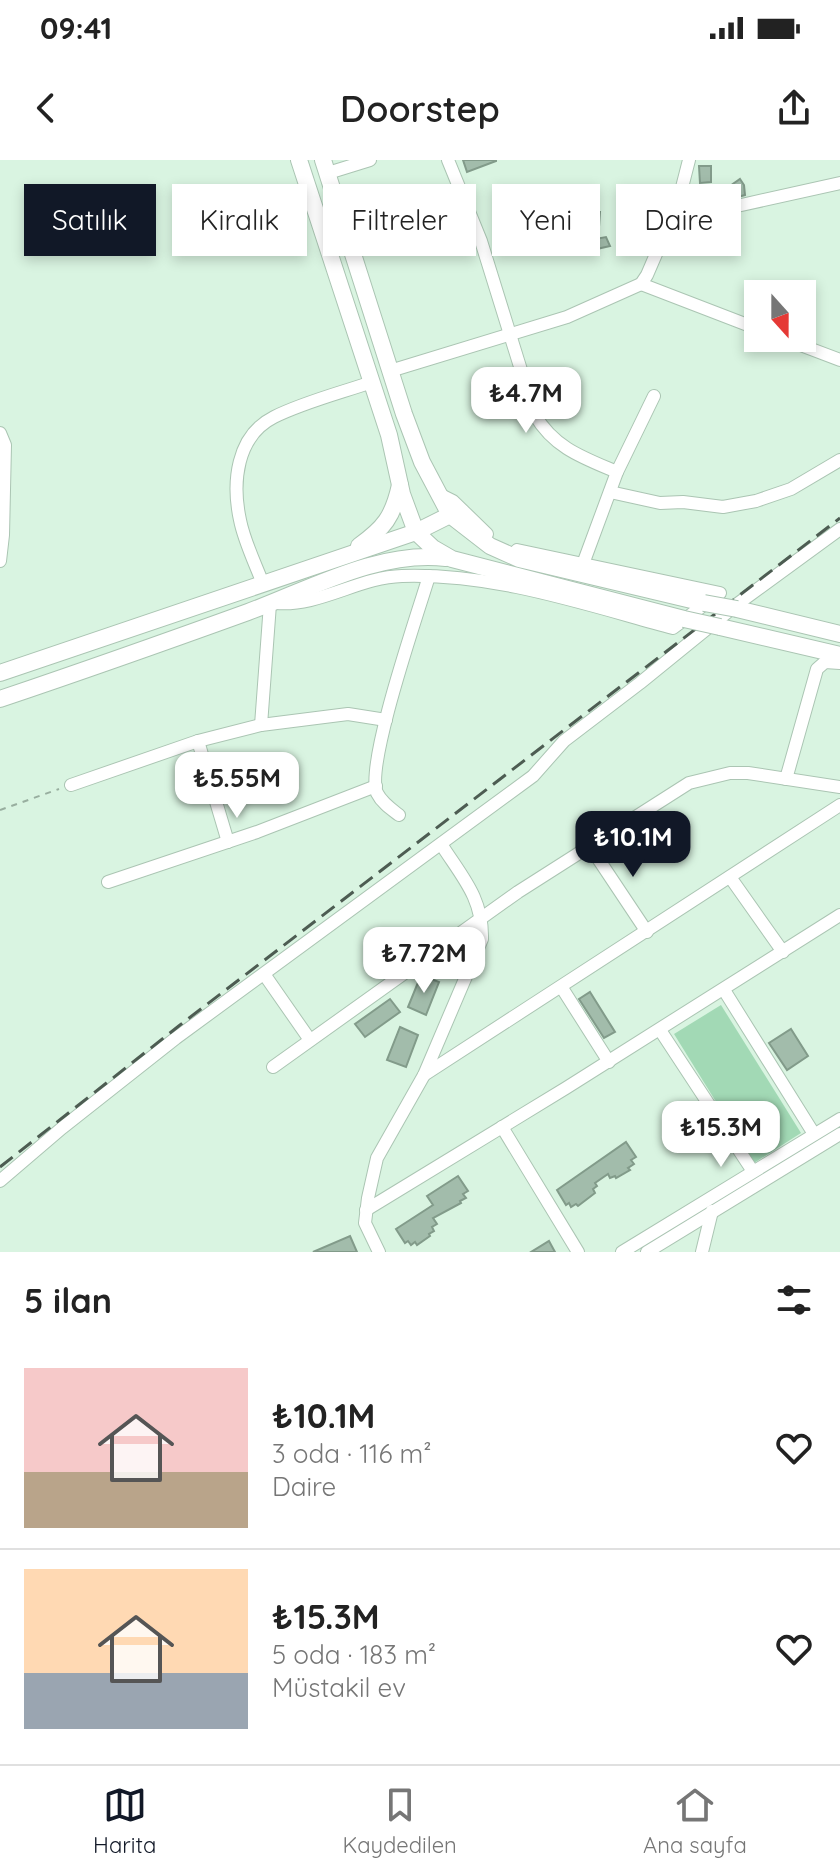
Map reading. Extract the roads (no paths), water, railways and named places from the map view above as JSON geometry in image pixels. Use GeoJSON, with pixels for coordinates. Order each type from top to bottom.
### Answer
{"type":"FeatureCollection","features":[{"type":"Feature","properties":{"kind":"main road"},"geometry":{"type":"LineString","coordinates":[[299,160],[389,435],[400,484],[416,532],[433,548],[452,559]]}},
{"type":"Feature","properties":{"kind":"main road"},"geometry":{"type":"LineString","coordinates":[[325,166],[422,462],[450,515],[490,546],[519,559],[840,634]]}},
{"type":"Feature","properties":{"kind":"main road"},"geometry":{"type":"LineString","coordinates":[[341,557],[378,532],[390,518],[400,484]]}},
{"type":"Feature","properties":{"kind":"main road"},"geometry":{"type":"LineString","coordinates":[[0,673],[416,532],[450,515]]}},
{"type":"Feature","properties":{"kind":"main road"},"geometry":{"type":"LineString","coordinates":[[0,699],[358,571],[421,556],[452,559],[684,619],[840,655]]}},
{"type":"Feature","properties":{"kind":"main road"},"geometry":{"type":"LineString","coordinates":[[263,584],[271,603]]}},
{"type":"Feature","properties":{"kind":"street"},"geometry":{"type":"LineString","coordinates":[[325,166],[370,160]]}},
{"type":"Feature","properties":{"kind":"street"},"geometry":{"type":"LineString","coordinates":[[448,160],[481,241],[531,407],[545,431],[569,452],[617,472]]}},
{"type":"Feature","properties":{"kind":"street"},"geometry":{"type":"LineString","coordinates":[[683,184],[689,160]]}},
{"type":"Feature","properties":{"kind":"street"},"geometry":{"type":"LineString","coordinates":[[741,205],[840,183]]}},
{"type":"Feature","properties":{"kind":"street"},"geometry":{"type":"LineString","coordinates":[[390,371],[567,317],[641,284],[655,256]]}},
{"type":"Feature","properties":{"kind":"street"},"geometry":{"type":"LineString","coordinates":[[641,284],[744,324]]}},
{"type":"Feature","properties":{"kind":"street"},"geometry":{"type":"LineString","coordinates":[[816,351],[840,360]]}},
{"type":"Feature","properties":{"kind":"street"},"geometry":{"type":"LineString","coordinates":[[263,584],[240,521],[238,484],[243,447],[258,428],[273,417],[372,382]]}},
{"type":"Feature","properties":{"kind":"street"},"geometry":{"type":"LineString","coordinates":[[583,564],[617,472],[654,396]]}},
{"type":"Feature","properties":{"kind":"street"},"geometry":{"type":"LineString","coordinates":[[0,433],[5,445],[0,561]]}},
{"type":"Feature","properties":{"kind":"street"},"geometry":{"type":"LineString","coordinates":[[610,492],[660,503],[683,502],[723,507],[756,501],[791,489],[840,460]]}},
{"type":"Feature","properties":{"kind":"street"},"geometry":{"type":"LineString","coordinates":[[261,725],[271,603],[294,605],[351,586],[398,576],[450,576],[522,587],[673,628],[720,593],[523,552],[495,541],[453,501],[437,493]]}},
{"type":"Feature","properties":{"kind":"street"},"geometry":{"type":"LineString","coordinates":[[0,1181],[165,1047],[533,776],[564,741],[736,605],[840,529]]}},
{"type":"Feature","properties":{"kind":"street"},"geometry":{"type":"LineString","coordinates":[[399,815],[385,804],[375,777],[386,720],[429,576]]}},
{"type":"Feature","properties":{"kind":"street"},"geometry":{"type":"LineString","coordinates":[[786,779],[817,669],[828,661],[840,663]]}},
{"type":"Feature","properties":{"kind":"street"},"geometry":{"type":"LineString","coordinates":[[71,785],[198,741],[261,725],[348,714],[386,720]]}},
{"type":"Feature","properties":{"kind":"street"},"geometry":{"type":"LineString","coordinates":[[198,741],[228,842]]}},
{"type":"Feature","properties":{"kind":"street"},"geometry":{"type":"LineString","coordinates":[[273,1067],[483,917],[589,845],[689,783],[730,773],[748,773],[840,787]]}},
{"type":"Feature","properties":{"kind":"street"},"geometry":{"type":"LineString","coordinates":[[108,882],[228,842],[376,786]]}},
{"type":"Feature","properties":{"kind":"street"},"geometry":{"type":"LineString","coordinates":[[424,1075],[840,805]]}},
{"type":"Feature","properties":{"kind":"street"},"geometry":{"type":"LineString","coordinates":[[379,1252],[365,1223],[377,1158],[424,1075],[482,939],[483,917],[478,902],[441,844]]}},
{"type":"Feature","properties":{"kind":"street"},"geometry":{"type":"LineString","coordinates":[[589,845],[647,932]]}},
{"type":"Feature","properties":{"kind":"street"},"geometry":{"type":"LineString","coordinates":[[730,877],[783,952]]}},
{"type":"Feature","properties":{"kind":"street"},"geometry":{"type":"LineString","coordinates":[[366,1210],[609,1062],[840,915]]}},
{"type":"Feature","properties":{"kind":"street"},"geometry":{"type":"LineString","coordinates":[[264,974],[310,1040]]}},
{"type":"Feature","properties":{"kind":"street"},"geometry":{"type":"LineString","coordinates":[[562,988],[609,1062]]}},
{"type":"Feature","properties":{"kind":"street"},"geometry":{"type":"LineString","coordinates":[[724,990],[814,1134]]}},
{"type":"Feature","properties":{"kind":"street"},"geometry":{"type":"LineString","coordinates":[[660,1030],[752,1170]]}},
{"type":"Feature","properties":{"kind":"street"},"geometry":{"type":"LineString","coordinates":[[622,1252],[840,1119]]}},
{"type":"Feature","properties":{"kind":"street"},"geometry":{"type":"LineString","coordinates":[[502,1127],[578,1252]]}},
{"type":"Feature","properties":{"kind":"street"},"geometry":{"type":"LineString","coordinates":[[647,1252],[840,1134]]}},
{"type":"Feature","properties":{"kind":"street"},"geometry":{"type":"LineString","coordinates":[[702,1252],[712,1211]]}},
{"type":"Feature","properties":{"kind":"railway"},"geometry":{"type":"LineString","coordinates":[[0,1167],[840,518]]}}]}
